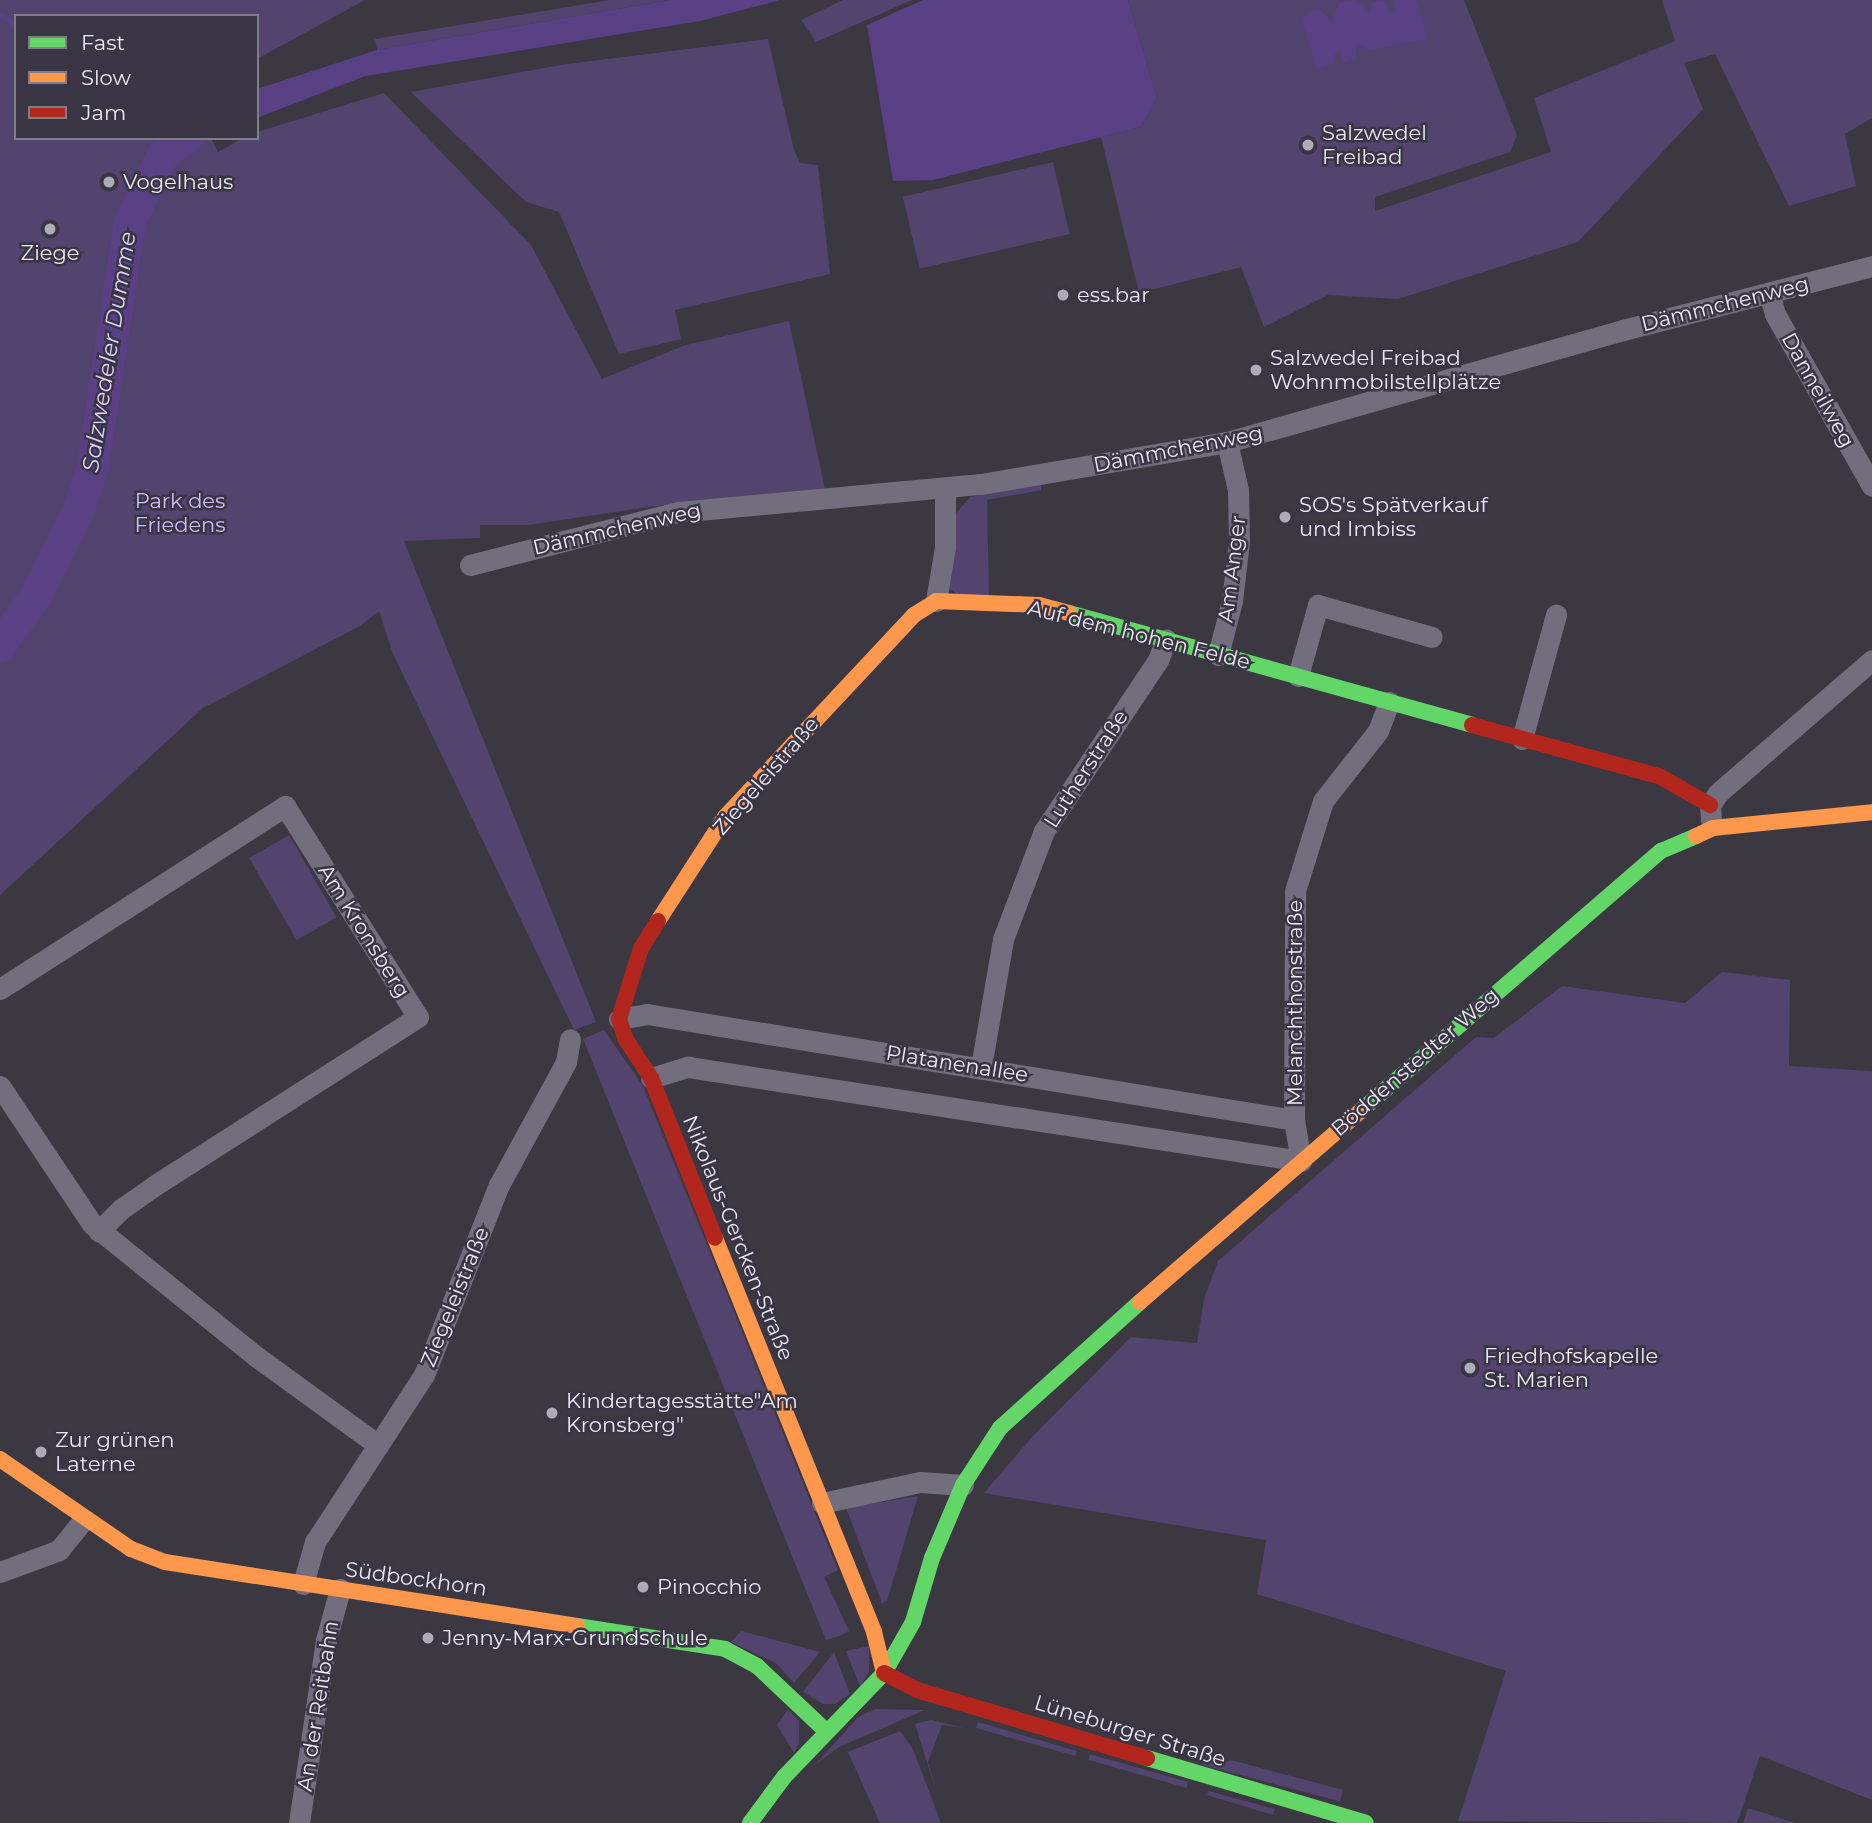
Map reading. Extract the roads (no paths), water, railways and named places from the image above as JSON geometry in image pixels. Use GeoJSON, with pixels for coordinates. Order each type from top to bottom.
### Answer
{"type":"FeatureCollection","features":[{"type":"Feature","properties":{"kind":"street","name":"Dämmchenweg"},"geometry":{"type":"LineString","coordinates":[[470,565],[678,512],[760,501],[945,489],[1227,442],[1872,266]]}},
{"type":"Feature","properties":{"kind":"street","name":"Danneilweg"},"geometry":{"type":"LineString","coordinates":[[1769,293],[1775,314],[1872,486]]}},
{"type":"Feature","properties":{"kind":"street","name":"Am Anger"},"geometry":{"type":"LineString","coordinates":[[1218,654],[1231,610],[1239,541],[1238,490],[1227,442]]}},
{"type":"Feature","properties":{"kind":"street"},"geometry":{"type":"LineString","coordinates":[[936,601],[945,547],[945,489]]}},
{"type":"Feature","properties":{"kind":"street","name":"Auf dem hohen Felde"},"geometry":{"type":"LineString","coordinates":[[936,601],[1039,605],[1659,776],[1710,805]]}},
{"type":"Feature","properties":{"kind":"street","name":"Ziegeleistraße"},"geometry":{"type":"LineString","coordinates":[[619,1019],[641,948],[725,817],[914,615],[936,601]]}},
{"type":"Feature","properties":{"kind":"street"},"geometry":{"type":"LineString","coordinates":[[1298,676],[1318,605],[1432,637]]}},
{"type":"Feature","properties":{"kind":"street"},"geometry":{"type":"LineString","coordinates":[[1522,739],[1556,615]]}},
{"type":"Feature","properties":{"kind":"street","name":"Lutherstraße"},"geometry":{"type":"LineString","coordinates":[[981,1068],[1003,939],[1044,831],[1158,660],[1166,640]]}},
{"type":"Feature","properties":{"kind":"street"},"geometry":{"type":"LineString","coordinates":[[1713,828],[1710,805],[1872,660]]}},
{"type":"Feature","properties":{"kind":"street","name":"Melanchthonstraße"},"geometry":{"type":"LineString","coordinates":[[1301,1161],[1294,1120],[1298,880],[1323,801],[1378,731],[1389,702]]}},
{"type":"Feature","properties":{"kind":"street","name":"Am Kronsberg"},"geometry":{"type":"LineString","coordinates":[[0,989],[285,806],[418,1017],[133,1200],[99,1231]]}},
{"type":"Feature","properties":{"kind":"street","name":"Böddenstedter Weg"},"geometry":{"type":"LineString","coordinates":[[750,1823],[826,1731],[884,1673],[913,1622],[932,1558],[963,1485],[1000,1428],[1044,1385],[1642,865],[1676,843],[1713,828],[1872,812]]}},
{"type":"Feature","properties":{"kind":"street","name":"Platanenallee"},"geometry":{"type":"LineString","coordinates":[[619,1019],[648,1014],[1294,1120]]}},
{"type":"Feature","properties":{"kind":"street","name":"Nikolaus-Gercken-Straße"},"geometry":{"type":"LineString","coordinates":[[619,1019],[625,1038],[652,1078],[874,1632],[884,1673]]}},
{"type":"Feature","properties":{"kind":"street","name":"Ziegeleistraße"},"geometry":{"type":"LineString","coordinates":[[303,1584],[315,1542],[425,1374],[499,1185],[566,1062],[570,1039]]}},
{"type":"Feature","properties":{"kind":"street","name":"Platanenallee"},"geometry":{"type":"LineString","coordinates":[[652,1078],[688,1067],[1301,1161]]}},
{"type":"Feature","properties":{"kind":"street"},"geometry":{"type":"LineString","coordinates":[[0,1086],[70,1196],[99,1231],[378,1445]]}},
{"type":"Feature","properties":{"kind":"street","name":"Südbockhorn"},"geometry":{"type":"LineString","coordinates":[[0,1459],[83,1520],[150,1558],[724,1649],[757,1666],[826,1731]]}},
{"type":"Feature","properties":{"kind":"street"},"geometry":{"type":"LineString","coordinates":[[822,1503],[920,1482],[963,1485]]}},
{"type":"Feature","properties":{"kind":"street"},"geometry":{"type":"LineString","coordinates":[[0,1572],[60,1550],[83,1520]]}},
{"type":"Feature","properties":{"kind":"street","name":"An der Reitbahn"},"geometry":{"type":"LineString","coordinates":[[299,1823],[326,1640],[340,1589]]}},
{"type":"Feature","properties":{"kind":"street","name":"Lüneburger Straße"},"geometry":{"type":"LineString","coordinates":[[884,1673],[917,1690],[1366,1823]]}},
{"type":"Feature","properties":{"kind":"waterway"},"geometry":{"type":"LineString","coordinates":[[0,15],[14,24]]}},
{"type":"Feature","properties":{"kind":"waterway","name":"Salzwedeler Dumme"},"geometry":{"type":"LineString","coordinates":[[0,647],[36,595],[79,509],[93,466],[130,222],[163,155],[184,140]]}},
{"type":"Feature","properties":{"kind":"place","name":"Salzwedel Freibad"},"geometry":{"type":"Point","coordinates":[1308,145]}},
{"type":"Feature","properties":{"kind":"place","name":"Vogelhaus"},"geometry":{"type":"Point","coordinates":[109,182]}},
{"type":"Feature","properties":{"kind":"place","name":"Ziege"},"geometry":{"type":"Point","coordinates":[50,229]}},
{"type":"Feature","properties":{"kind":"place","name":"ess.bar"},"geometry":{"type":"Point","coordinates":[1063,295]}},
{"type":"Feature","properties":{"kind":"place","name":"Salzwedel Freibad Wohnmobilstellplätze"},"geometry":{"type":"Point","coordinates":[1256,370]}},
{"type":"Feature","properties":{"kind":"place","name":"SOS's Spätverkauf und Imbiss"},"geometry":{"type":"Point","coordinates":[1285,517]}},
{"type":"Feature","properties":{"kind":"place","name":"Friedhofskapelle St. Marien"},"geometry":{"type":"Point","coordinates":[1470,1368]}},
{"type":"Feature","properties":{"kind":"place","name":"Kindertagesstätte\"Am Kronsberg\""},"geometry":{"type":"Point","coordinates":[552,1413]}},
{"type":"Feature","properties":{"kind":"place","name":"Zur grünen Laterne"},"geometry":{"type":"Point","coordinates":[41,1452]}},
{"type":"Feature","properties":{"kind":"place","name":"Pinocchio"},"geometry":{"type":"Point","coordinates":[643,1587]}},
{"type":"Feature","properties":{"kind":"place","name":"Jenny-Marx-Grundschule"},"geometry":{"type":"Point","coordinates":[428,1638]}},
{"type":"Feature","properties":{"kind":"park label","name":"Park des Friedens"},"geometry":{"type":"Point","coordinates":[180,513]}}]}
